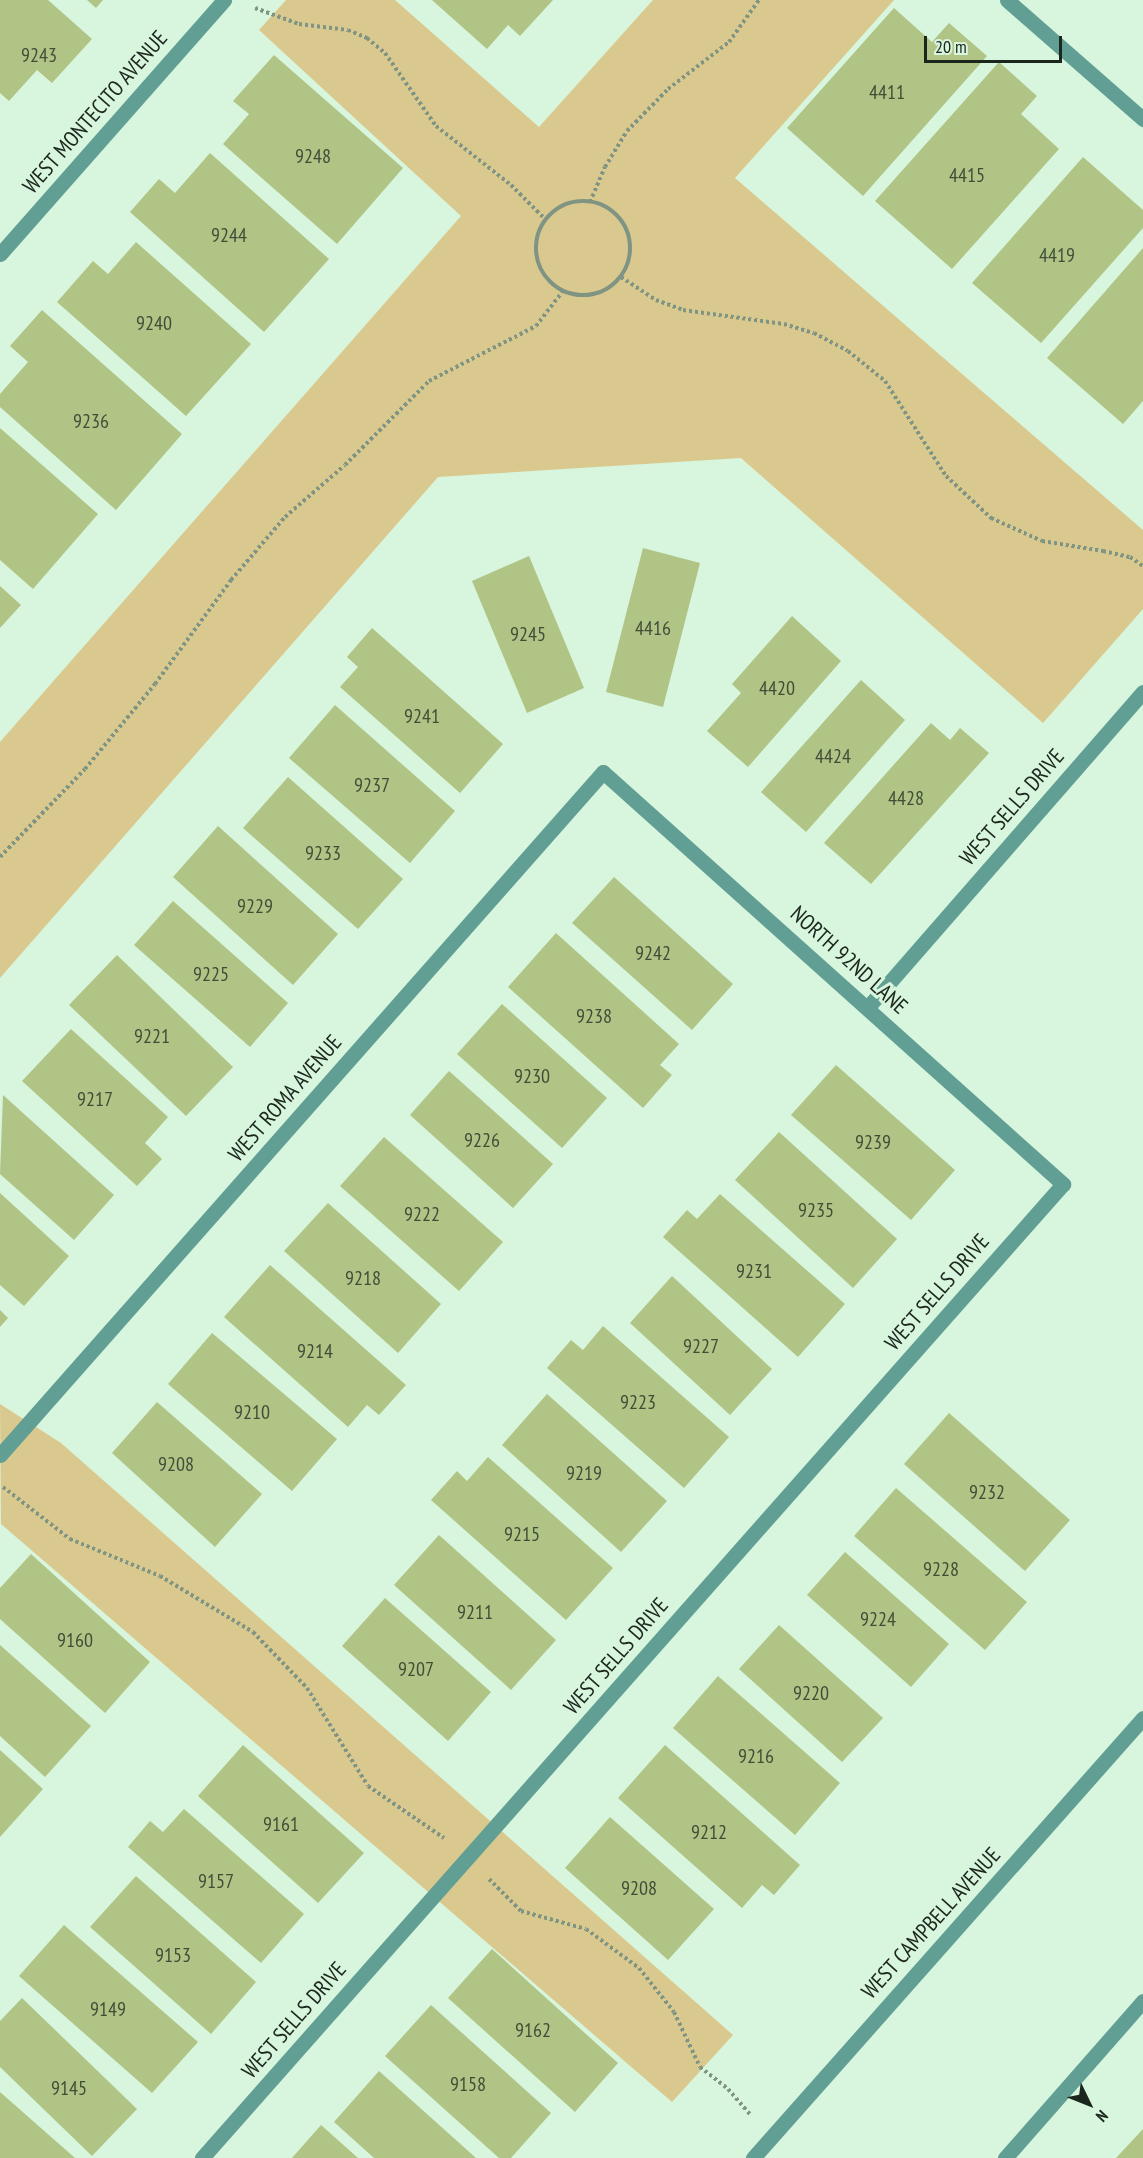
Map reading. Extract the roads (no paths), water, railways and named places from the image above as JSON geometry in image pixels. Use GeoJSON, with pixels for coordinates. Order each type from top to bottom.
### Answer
{"type":"FeatureCollection","features":[{"type":"Feature","properties":{"kind":"street","name":"WEST MONTECITO AVENUE"},"geometry":{"type":"LineString","coordinates":[[0,254],[224,0]]}},
{"type":"Feature","properties":{"kind":"street"},"geometry":{"type":"LineString","coordinates":[[1007,0],[1143,119]]}},
{"type":"Feature","properties":{"kind":"street","name":"WEST SELLS DRIVE"},"geometry":{"type":"LineString","coordinates":[[868,1007],[1143,692]]}},
{"type":"Feature","properties":{"kind":"street","name":"NORTH 92ND LANE"},"geometry":{"type":"LineString","coordinates":[[603,772],[1063,1184]]}},
{"type":"Feature","properties":{"kind":"street","name":"WEST ROMA AVENUE"},"geometry":{"type":"LineString","coordinates":[[0,1455],[603,772]]}},
{"type":"Feature","properties":{"kind":"street","name":"WEST SELLS DRIVE"},"geometry":{"type":"LineString","coordinates":[[202,2158],[1063,1184]]}},
{"type":"Feature","properties":{"kind":"street","name":"WEST CAMPBELL AVENUE"},"geometry":{"type":"LineString","coordinates":[[753,2158],[1143,1718]]}},
{"type":"Feature","properties":{"kind":"street"},"geometry":{"type":"LineString","coordinates":[[1005,2158],[1143,2001]]}}]}
